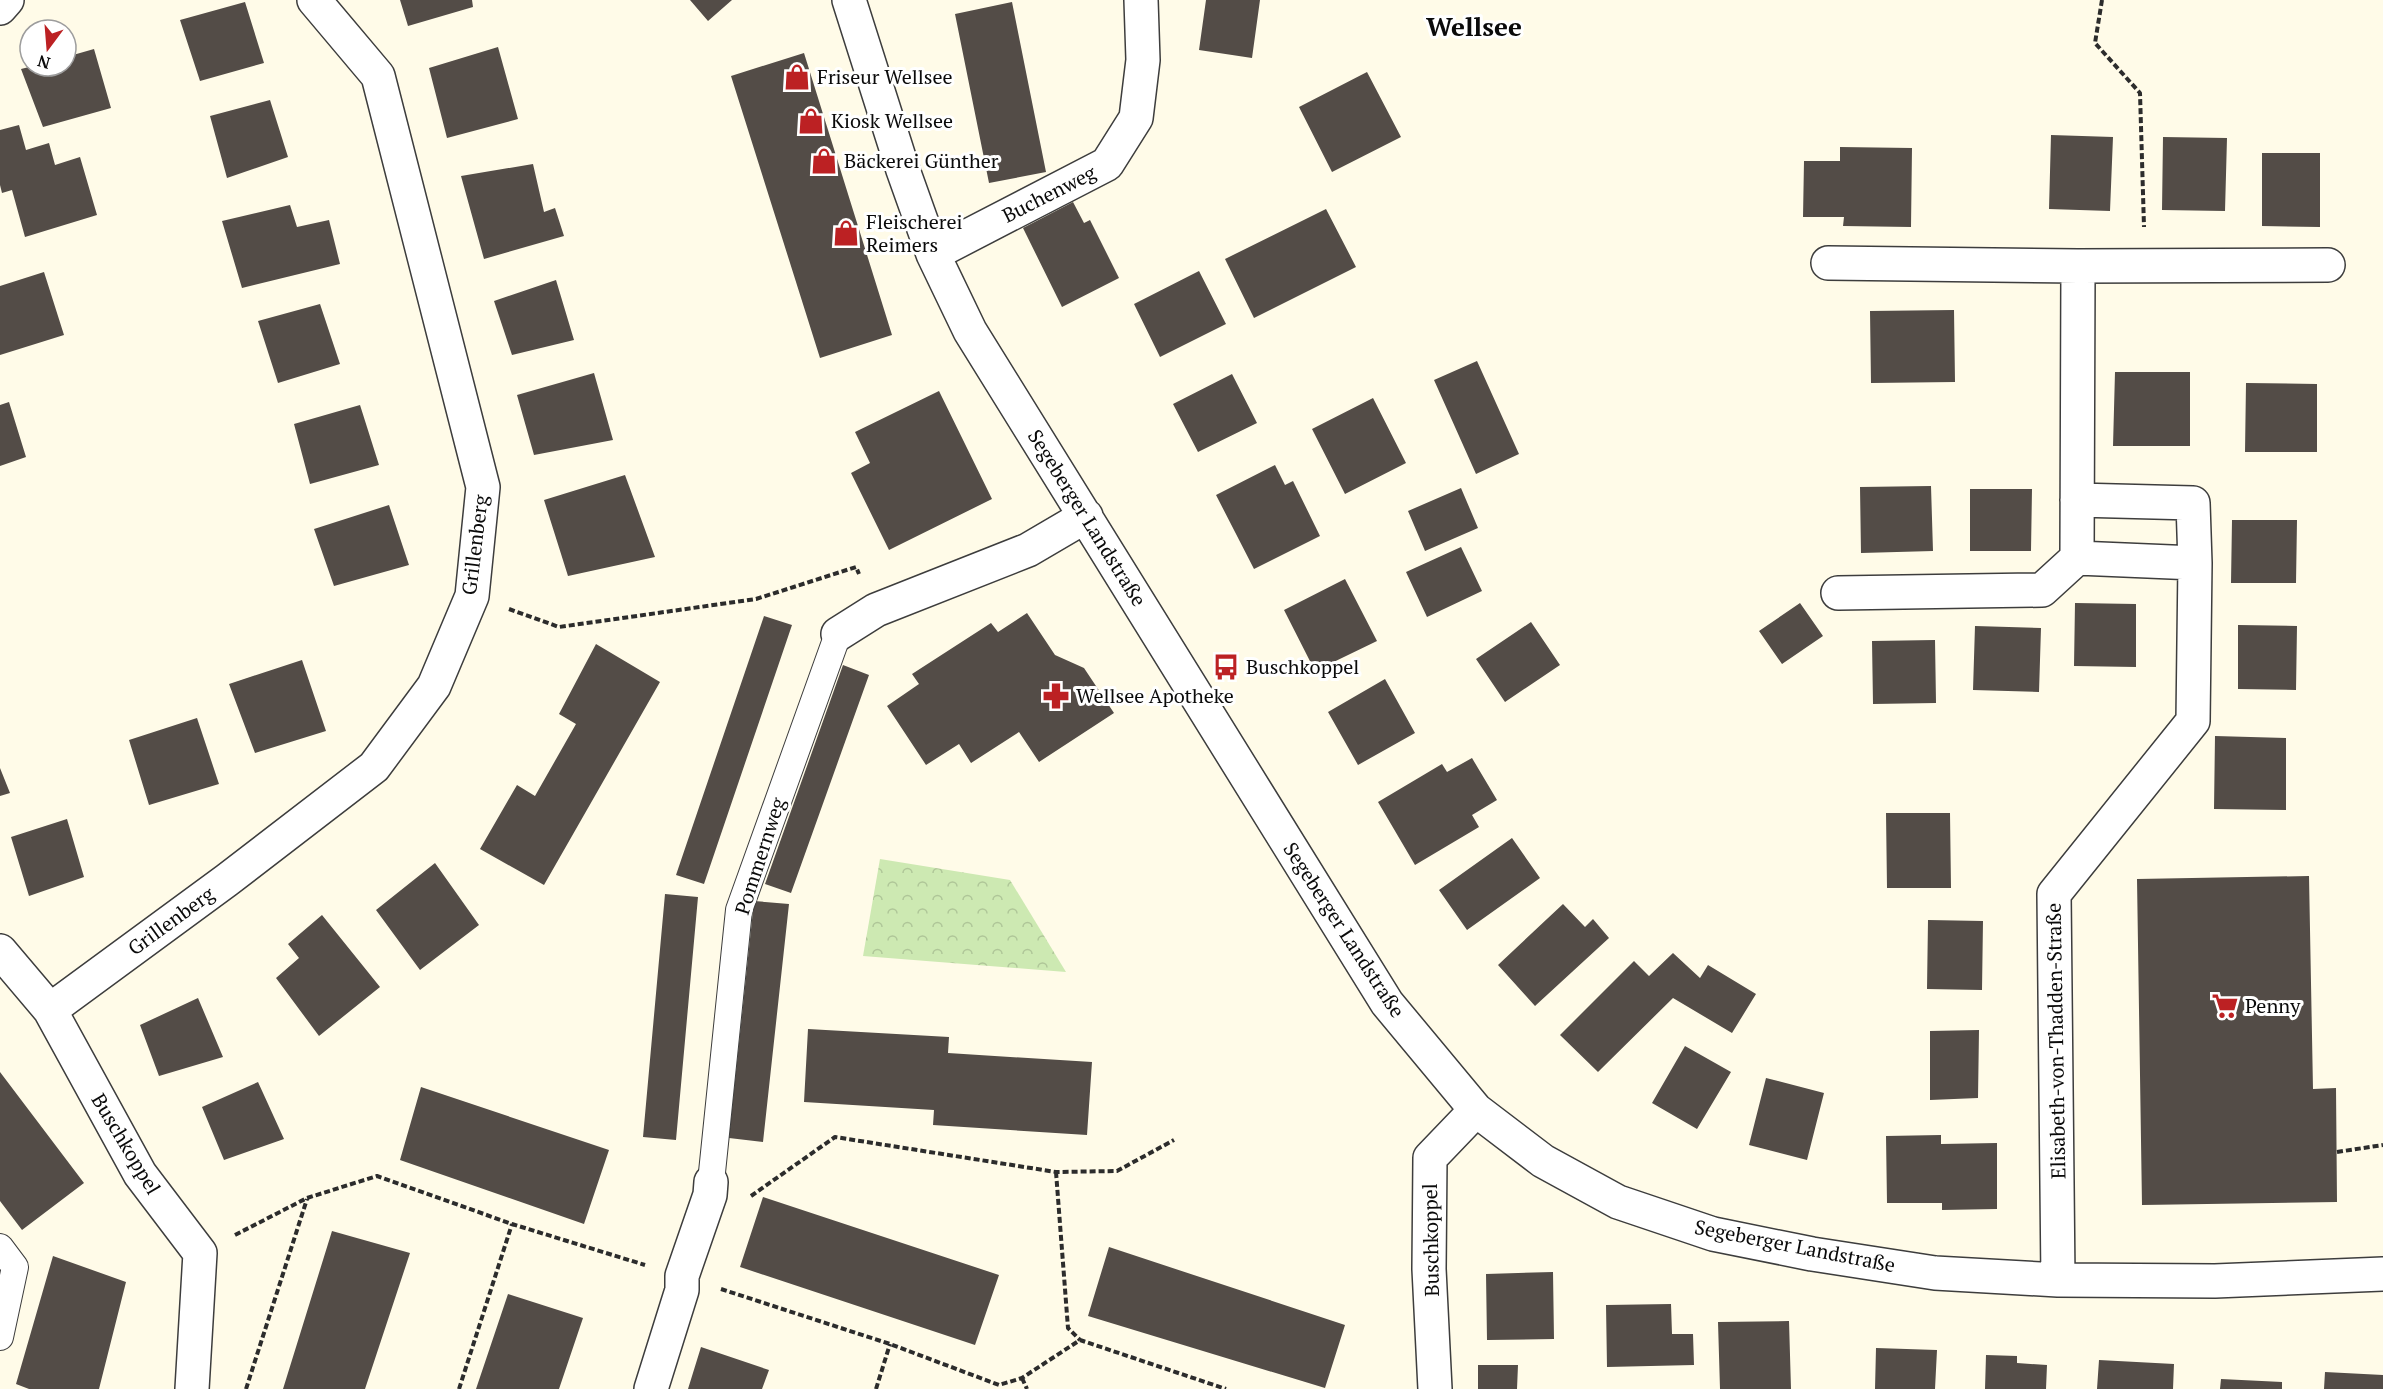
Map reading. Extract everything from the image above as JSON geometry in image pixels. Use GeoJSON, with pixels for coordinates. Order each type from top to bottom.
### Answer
{"type":"FeatureCollection","features":[{"type":"Feature","properties":{"kind":"street"},"geometry":{"type":"LineString","coordinates":[[0,8],[7,0]]}},
{"type":"Feature","properties":{"kind":"street","name":"Grillenberg"},"geometry":{"type":"LineString","coordinates":[[50,1010],[227,880],[374,767],[434,686],[472,596],[483,487],[378,75],[314,0]]}},
{"type":"Feature","properties":{"kind":"street","name":"Segeberger Landstraße"},"geometry":{"type":"LineString","coordinates":[[849,0],[903,170],[933,254],[970,331],[1387,1003],[1476,1110],[1543,1161],[1618,1202],[1713,1234],[1812,1254],[1935,1273],[2058,1280],[2215,1281],[2383,1274]]}},
{"type":"Feature","properties":{"kind":"street","name":"Buchenweg"},"geometry":{"type":"LineString","coordinates":[[933,254],[1107,164],[1137,118],[1143,60],[1142,0]]}},
{"type":"Feature","properties":{"kind":"street"},"geometry":{"type":"LineString","coordinates":[[1828,263],[2143,267],[2328,265]]}},
{"type":"Feature","properties":{"kind":"street"},"geometry":{"type":"LineString","coordinates":[[2077,558],[2078,266]]}},
{"type":"Feature","properties":{"kind":"street","name":"Elisabeth-von-Thadden-Straße"},"geometry":{"type":"LineString","coordinates":[[2058,1280],[2054,894],[2193,721],[2195,563],[2193,503],[2077,500]]}},
{"type":"Feature","properties":{"kind":"street","name":"Pommernweg"},"geometry":{"type":"LineString","coordinates":[[838,634],[876,610],[1028,550],[1086,516]]}},
{"type":"Feature","properties":{"kind":"street"},"geometry":{"type":"LineString","coordinates":[[1838,592],[2042,590],[2077,558],[2195,563]]}},
{"type":"Feature","properties":{"kind":"street","name":"Buschkoppel"},"geometry":{"type":"LineString","coordinates":[[0,951],[50,1010],[140,1174],[200,1253],[192,1389]]}},
{"type":"Feature","properties":{"kind":"street","name":"Buschkoppel"},"geometry":{"type":"LineString","coordinates":[[1435,1389],[1429,1269],[1430,1158],[1476,1110]]}},
{"type":"Feature","properties":{"kind":"street","name":"Pommernweg"},"geometry":{"type":"LineString","coordinates":[[651,1389],[682,1290],[682,1276],[710,1195],[711,1182]]}},
{"type":"Feature","properties":{"kind":"lane","name":"Pommernweg"},"geometry":{"type":"LineString","coordinates":[[711,1182],[739,910],[838,634]]}},
{"type":"Feature","properties":{"kind":"lane"},"geometry":{"type":"LineString","coordinates":[[0,1247],[15,1267],[0,1337]]}},
{"type":"Feature","properties":{"kind":"path"},"geometry":{"type":"LineString","coordinates":[[2102,0],[2095,43],[2140,93],[2143,267]]}},
{"type":"Feature","properties":{"kind":"path"},"geometry":{"type":"LineString","coordinates":[[472,596],[559,627],[756,599],[856,567],[876,610]]}},
{"type":"Feature","properties":{"kind":"path"},"geometry":{"type":"LineString","coordinates":[[711,1182],[751,1196],[835,1137],[1056,1172],[1117,1171],[1174,1140]]}},
{"type":"Feature","properties":{"kind":"path"},"geometry":{"type":"LineString","coordinates":[[2337,1152],[2383,1145]]}},
{"type":"Feature","properties":{"kind":"path"},"geometry":{"type":"LineString","coordinates":[[1056,1172],[1068,1328],[1080,1340]]}},
{"type":"Feature","properties":{"kind":"path"},"geometry":{"type":"LineString","coordinates":[[246,1389],[308,1198]]}},
{"type":"Feature","properties":{"kind":"path"},"geometry":{"type":"LineString","coordinates":[[459,1389],[512,1224]]}},
{"type":"Feature","properties":{"kind":"path"},"geometry":{"type":"LineString","coordinates":[[876,1389],[890,1344]]}},
{"type":"Feature","properties":{"kind":"path"},"geometry":{"type":"LineString","coordinates":[[1023,1378],[1028,1389]]}},
{"type":"Feature","properties":{"kind":"green space"},"geometry":{"type":"Polygon","coordinates":[[[880,859],[1010,880],[1066,972],[863,956],[880,859]]]}},
{"type":"Feature","properties":{"kind":"building"},"geometry":{"type":"Polygon","coordinates":[[[400,0],[472,0],[473,7],[408,26],[400,0]]]}},
{"type":"Feature","properties":{"kind":"building"},"geometry":{"type":"Polygon","coordinates":[[[690,0],[732,0],[708,21],[690,0]]]}},
{"type":"Feature","properties":{"kind":"building"},"geometry":{"type":"Polygon","coordinates":[[[1206,0],[1260,0],[1252,58],[1199,50],[1206,0]]]}},
{"type":"Feature","properties":{"kind":"building"},"geometry":{"type":"Polygon","coordinates":[[[245,2],[264,63],[200,81],[180,20],[245,2]]]}},
{"type":"Feature","properties":{"kind":"building"},"geometry":{"type":"Polygon","coordinates":[[[1012,2],[1046,172],[989,183],[955,14],[1012,2]]]}},
{"type":"Feature","properties":{"kind":"building"},"geometry":{"type":"Polygon","coordinates":[[[498,47],[518,119],[447,138],[429,68],[498,47]]]}},
{"type":"Feature","properties":{"kind":"building"},"geometry":{"type":"Polygon","coordinates":[[[94,49],[111,108],[43,127],[24,78],[78,78],[78,54],[94,49]]]}},
{"type":"Feature","properties":{"kind":"building"},"geometry":{"type":"Polygon","coordinates":[[[804,53],[892,335],[820,358],[731,76],[804,53]]]}},
{"type":"Feature","properties":{"kind":"building"},"geometry":{"type":"Polygon","coordinates":[[[1367,72],[1401,137],[1332,172],[1299,107],[1367,72]]]}},
{"type":"Feature","properties":{"kind":"building"},"geometry":{"type":"Polygon","coordinates":[[[270,100],[288,157],[227,178],[210,116],[270,100]]]}},
{"type":"Feature","properties":{"kind":"building"},"geometry":{"type":"Polygon","coordinates":[[[19,125],[26,150],[49,143],[55,165],[80,157],[97,215],[25,237],[12,190],[2,193],[0,185],[0,130],[19,125]]]}},
{"type":"Feature","properties":{"kind":"building"},"geometry":{"type":"Polygon","coordinates":[[[2051,135],[2113,137],[2110,211],[2049,209],[2051,135]]]}},
{"type":"Feature","properties":{"kind":"building"},"geometry":{"type":"Polygon","coordinates":[[[2163,137],[2227,138],[2225,211],[2162,210],[2163,137]]]}},
{"type":"Feature","properties":{"kind":"building"},"geometry":{"type":"Polygon","coordinates":[[[1840,147],[1912,148],[1911,227],[1843,226],[1844,217],[1803,217],[1804,161],[1840,161],[1840,147]]]}},
{"type":"Feature","properties":{"kind":"building"},"geometry":{"type":"Polygon","coordinates":[[[2262,153],[2320,153],[2320,227],[2262,226],[2262,153]]]}},
{"type":"Feature","properties":{"kind":"building"},"geometry":{"type":"Polygon","coordinates":[[[533,164],[544,212],[555,208],[564,236],[484,259],[461,176],[533,164]]]}},
{"type":"Feature","properties":{"kind":"building"},"geometry":{"type":"Polygon","coordinates":[[[1073,202],[1084,223],[1090,220],[1119,278],[1062,307],[1023,228],[1073,202]]]}},
{"type":"Feature","properties":{"kind":"building"},"geometry":{"type":"Polygon","coordinates":[[[290,205],[297,227],[329,220],[340,264],[242,288],[222,221],[290,205]]]}},
{"type":"Feature","properties":{"kind":"building"},"geometry":{"type":"Polygon","coordinates":[[[1326,209],[1356,267],[1254,318],[1225,259],[1326,209]]]}},
{"type":"Feature","properties":{"kind":"building"},"geometry":{"type":"Polygon","coordinates":[[[1199,271],[1226,324],[1160,357],[1134,304],[1199,271]]]}},
{"type":"Feature","properties":{"kind":"building"},"geometry":{"type":"Polygon","coordinates":[[[44,272],[64,335],[0,355],[0,286],[44,272]]]}},
{"type":"Feature","properties":{"kind":"building"},"geometry":{"type":"Polygon","coordinates":[[[556,280],[574,340],[512,355],[494,301],[556,280]]]}},
{"type":"Feature","properties":{"kind":"building"},"geometry":{"type":"Polygon","coordinates":[[[320,304],[340,364],[278,383],[258,321],[320,304]]]}},
{"type":"Feature","properties":{"kind":"building"},"geometry":{"type":"Polygon","coordinates":[[[1954,310],[1955,382],[1871,383],[1870,311],[1954,310]]]}},
{"type":"Feature","properties":{"kind":"building"},"geometry":{"type":"Polygon","coordinates":[[[1477,361],[1519,454],[1476,474],[1434,380],[1477,361]]]}},
{"type":"Feature","properties":{"kind":"building"},"geometry":{"type":"Polygon","coordinates":[[[2115,372],[2190,372],[2190,446],[2113,446],[2115,372]]]}},
{"type":"Feature","properties":{"kind":"building"},"geometry":{"type":"Polygon","coordinates":[[[594,373],[613,440],[534,455],[517,395],[594,373]]]}},
{"type":"Feature","properties":{"kind":"building"},"geometry":{"type":"Polygon","coordinates":[[[1232,374],[1257,423],[1198,452],[1173,404],[1232,374]]]}},
{"type":"Feature","properties":{"kind":"building"},"geometry":{"type":"Polygon","coordinates":[[[2246,383],[2317,384],[2317,452],[2245,452],[2246,383]]]}},
{"type":"Feature","properties":{"kind":"building"},"geometry":{"type":"Polygon","coordinates":[[[939,391],[992,499],[889,550],[851,473],[870,463],[855,432],[939,391]]]}},
{"type":"Feature","properties":{"kind":"building"},"geometry":{"type":"Polygon","coordinates":[[[1373,398],[1406,463],[1345,494],[1312,429],[1373,398]]]}},
{"type":"Feature","properties":{"kind":"building"},"geometry":{"type":"Polygon","coordinates":[[[9,402],[26,457],[0,466],[0,405],[9,402]]]}},
{"type":"Feature","properties":{"kind":"building"},"geometry":{"type":"Polygon","coordinates":[[[360,405],[379,465],[310,484],[294,424],[360,405]]]}},
{"type":"Feature","properties":{"kind":"building"},"geometry":{"type":"Polygon","coordinates":[[[1275,465],[1285,485],[1293,481],[1320,536],[1254,569],[1216,495],[1275,465]]]}},
{"type":"Feature","properties":{"kind":"building"},"geometry":{"type":"Polygon","coordinates":[[[625,475],[655,557],[568,576],[544,500],[625,475]]]}},
{"type":"Feature","properties":{"kind":"building"},"geometry":{"type":"Polygon","coordinates":[[[1931,486],[1933,551],[1861,553],[1860,487],[1931,486]]]}},
{"type":"Feature","properties":{"kind":"building"},"geometry":{"type":"Polygon","coordinates":[[[1461,488],[1478,528],[1425,551],[1408,511],[1461,488]]]}},
{"type":"Feature","properties":{"kind":"building"},"geometry":{"type":"Polygon","coordinates":[[[1970,489],[2032,489],[2031,551],[1970,551],[1970,489]]]}},
{"type":"Feature","properties":{"kind":"building"},"geometry":{"type":"Polygon","coordinates":[[[389,505],[409,565],[334,586],[314,529],[389,505]]]}},
{"type":"Feature","properties":{"kind":"building"},"geometry":{"type":"Polygon","coordinates":[[[2232,520],[2297,520],[2296,583],[2231,583],[2232,520]]]}},
{"type":"Feature","properties":{"kind":"building"},"geometry":{"type":"Polygon","coordinates":[[[1461,547],[1482,591],[1427,617],[1406,572],[1461,547]]]}},
{"type":"Feature","properties":{"kind":"building"},"geometry":{"type":"Polygon","coordinates":[[[1345,579],[1377,641],[1315,671],[1284,610],[1345,579]]]}},
{"type":"Feature","properties":{"kind":"building"},"geometry":{"type":"Polygon","coordinates":[[[1800,603],[1823,636],[1782,664],[1759,631],[1800,603]]]}},
{"type":"Feature","properties":{"kind":"building"},"geometry":{"type":"Polygon","coordinates":[[[2075,603],[2136,604],[2136,667],[2074,666],[2075,603]]]}},
{"type":"Feature","properties":{"kind":"building"},"geometry":{"type":"Polygon","coordinates":[[[1027,613],[1055,655],[1084,668],[1114,713],[1039,762],[1019,732],[971,763],[959,744],[926,765],[887,706],[919,684],[912,674],[991,623],[998,632],[1027,613]]]}},
{"type":"Feature","properties":{"kind":"building"},"geometry":{"type":"Polygon","coordinates":[[[764,616],[792,625],[704,884],[676,875],[764,616]]]}},
{"type":"Feature","properties":{"kind":"building"},"geometry":{"type":"Polygon","coordinates":[[[1531,622],[1560,665],[1505,702],[1476,659],[1531,622]]]}},
{"type":"Feature","properties":{"kind":"building"},"geometry":{"type":"Polygon","coordinates":[[[2238,625],[2297,626],[2296,690],[2238,689],[2238,625]]]}},
{"type":"Feature","properties":{"kind":"building"},"geometry":{"type":"Polygon","coordinates":[[[1975,626],[2041,628],[2039,692],[1973,690],[1975,626]]]}},
{"type":"Feature","properties":{"kind":"building"},"geometry":{"type":"Polygon","coordinates":[[[1935,640],[1936,703],[1873,704],[1872,641],[1935,640]]]}},
{"type":"Feature","properties":{"kind":"building"},"geometry":{"type":"Polygon","coordinates":[[[596,644],[660,682],[544,885],[480,849],[517,785],[535,796],[576,724],[559,714],[596,644]]]}},
{"type":"Feature","properties":{"kind":"building"},"geometry":{"type":"Polygon","coordinates":[[[302,660],[326,731],[255,753],[229,684],[302,660]]]}},
{"type":"Feature","properties":{"kind":"building"},"geometry":{"type":"Polygon","coordinates":[[[843,665],[869,675],[791,893],[765,884],[843,665]]]}},
{"type":"Feature","properties":{"kind":"building"},"geometry":{"type":"Polygon","coordinates":[[[1385,679],[1415,733],[1358,765],[1328,712],[1385,679]]]}},
{"type":"Feature","properties":{"kind":"building"},"geometry":{"type":"Polygon","coordinates":[[[197,718],[219,784],[149,805],[129,740],[197,718]]]}},
{"type":"Feature","properties":{"kind":"building"},"geometry":{"type":"Polygon","coordinates":[[[2215,736],[2286,738],[2286,810],[2214,809],[2215,736]]]}},
{"type":"Feature","properties":{"kind":"building"},"geometry":{"type":"Polygon","coordinates":[[[1472,758],[1497,800],[1472,815],[1479,827],[1415,865],[1378,802],[1442,764],[1447,772],[1472,758]]]}},
{"type":"Feature","properties":{"kind":"building"},"geometry":{"type":"Polygon","coordinates":[[[0,768],[10,793],[0,796],[0,768]]]}},
{"type":"Feature","properties":{"kind":"building"},"geometry":{"type":"Polygon","coordinates":[[[1886,813],[1950,813],[1951,888],[1887,888],[1886,813]]]}},
{"type":"Feature","properties":{"kind":"building"},"geometry":{"type":"Polygon","coordinates":[[[67,819],[84,877],[29,896],[11,837],[67,819]]]}},
{"type":"Feature","properties":{"kind":"building"},"geometry":{"type":"Polygon","coordinates":[[[1512,838],[1540,878],[1467,930],[1439,890],[1512,838]]]}},
{"type":"Feature","properties":{"kind":"building"},"geometry":{"type":"Polygon","coordinates":[[[435,863],[479,925],[420,970],[376,910],[435,863]]]}},
{"type":"Feature","properties":{"kind":"building","name":"Penny"},"geometry":{"type":"Polygon","coordinates":[[[2309,876],[2313,1089],[2336,1088],[2337,1202],[2142,1205],[2137,879],[2309,876]]]}},
{"type":"Feature","properties":{"kind":"building"},"geometry":{"type":"Polygon","coordinates":[[[665,894],[698,897],[676,1140],[643,1137],[665,894]]]}},
{"type":"Feature","properties":{"kind":"building"},"geometry":{"type":"Polygon","coordinates":[[[754,901],[789,904],[763,1142],[729,1138],[754,901]]]}},
{"type":"Feature","properties":{"kind":"building"},"geometry":{"type":"Polygon","coordinates":[[[1563,904],[1585,927],[1593,919],[1609,938],[1535,1006],[1498,965],[1563,904]]]}},
{"type":"Feature","properties":{"kind":"building"},"geometry":{"type":"Polygon","coordinates":[[[322,915],[380,987],[319,1036],[276,978],[299,958],[288,944],[322,915]]]}},
{"type":"Feature","properties":{"kind":"building"},"geometry":{"type":"Polygon","coordinates":[[[1928,920],[1983,921],[1982,990],[1927,989],[1928,920]]]}},
{"type":"Feature","properties":{"kind":"building"},"geometry":{"type":"Polygon","coordinates":[[[1673,953],[1700,978],[1708,965],[1756,994],[1732,1033],[1673,998],[1598,1072],[1560,1035],[1634,961],[1649,976],[1673,953]]]}},
{"type":"Feature","properties":{"kind":"building"},"geometry":{"type":"Polygon","coordinates":[[[198,998],[223,1057],[159,1076],[140,1025],[198,998]]]}},
{"type":"Feature","properties":{"kind":"building"},"geometry":{"type":"Polygon","coordinates":[[[808,1029],[949,1037],[948,1053],[1092,1062],[1087,1135],[933,1125],[934,1110],[804,1102],[808,1029]]]}},
{"type":"Feature","properties":{"kind":"building"},"geometry":{"type":"Polygon","coordinates":[[[1979,1030],[1978,1098],[1930,1100],[1930,1031],[1979,1030]]]}},
{"type":"Feature","properties":{"kind":"building"},"geometry":{"type":"Polygon","coordinates":[[[1685,1046],[1731,1072],[1697,1129],[1652,1103],[1685,1046]]]}},
{"type":"Feature","properties":{"kind":"building"},"geometry":{"type":"Polygon","coordinates":[[[0,1072],[84,1183],[22,1230],[0,1201],[0,1072]]]}},
{"type":"Feature","properties":{"kind":"building"},"geometry":{"type":"Polygon","coordinates":[[[1766,1078],[1824,1093],[1807,1160],[1749,1145],[1766,1078]]]}},
{"type":"Feature","properties":{"kind":"building"},"geometry":{"type":"Polygon","coordinates":[[[258,1082],[284,1139],[224,1160],[202,1107],[258,1082]]]}},
{"type":"Feature","properties":{"kind":"building"},"geometry":{"type":"Polygon","coordinates":[[[421,1087],[609,1150],[584,1224],[400,1160],[421,1087]]]}},
{"type":"Feature","properties":{"kind":"building"},"geometry":{"type":"Polygon","coordinates":[[[1941,1135],[1941,1144],[1997,1143],[1997,1209],[1942,1210],[1942,1203],[1887,1203],[1886,1136],[1941,1135]]]}},
{"type":"Feature","properties":{"kind":"building"},"geometry":{"type":"Polygon","coordinates":[[[763,1197],[999,1275],[975,1345],[740,1267],[763,1197]]]}},
{"type":"Feature","properties":{"kind":"building"},"geometry":{"type":"Polygon","coordinates":[[[332,1231],[410,1253],[365,1389],[283,1389],[332,1231]]]}},
{"type":"Feature","properties":{"kind":"building"},"geometry":{"type":"Polygon","coordinates":[[[1109,1247],[1345,1325],[1325,1388],[1088,1316],[1109,1247]]]}},
{"type":"Feature","properties":{"kind":"building"},"geometry":{"type":"Polygon","coordinates":[[[53,1256],[126,1282],[99,1389],[29,1389],[16,1384],[53,1256]]]}},
{"type":"Feature","properties":{"kind":"building"},"geometry":{"type":"Polygon","coordinates":[[[1553,1272],[1554,1339],[1487,1340],[1486,1274],[1553,1272]]]}},
{"type":"Feature","properties":{"kind":"building"},"geometry":{"type":"Polygon","coordinates":[[[508,1294],[583,1318],[559,1389],[476,1389],[508,1294]]]}},
{"type":"Feature","properties":{"kind":"building"},"geometry":{"type":"Polygon","coordinates":[[[1671,1304],[1672,1334],[1693,1334],[1694,1365],[1607,1367],[1606,1305],[1671,1304]]]}},
{"type":"Feature","properties":{"kind":"building"},"geometry":{"type":"Polygon","coordinates":[[[1789,1321],[1791,1389],[1720,1389],[1718,1322],[1789,1321]]]}},
{"type":"Feature","properties":{"kind":"building"},"geometry":{"type":"Polygon","coordinates":[[[701,1347],[769,1370],[762,1389],[688,1389],[701,1347]]]}},
{"type":"Feature","properties":{"kind":"building"},"geometry":{"type":"Polygon","coordinates":[[[1876,1348],[1937,1350],[1935,1389],[1875,1389],[1876,1348]]]}},
{"type":"Feature","properties":{"kind":"building"},"geometry":{"type":"Polygon","coordinates":[[[1986,1355],[2017,1356],[2017,1363],[2047,1365],[2046,1389],[1985,1389],[1986,1355]]]}},
{"type":"Feature","properties":{"kind":"building"},"geometry":{"type":"Polygon","coordinates":[[[2099,1360],[2174,1364],[2173,1389],[2097,1389],[2099,1360]]]}},
{"type":"Feature","properties":{"kind":"building"},"geometry":{"type":"Polygon","coordinates":[[[1478,1365],[1518,1365],[1517,1389],[1478,1389],[1478,1365]]]}},
{"type":"Feature","properties":{"kind":"building"},"geometry":{"type":"Polygon","coordinates":[[[2325,1372],[2383,1375],[2383,1389],[2324,1389],[2325,1372]]]}},
{"type":"Feature","properties":{"kind":"building"},"geometry":{"type":"Polygon","coordinates":[[[2221,1379],[2282,1382],[2282,1389],[2220,1389],[2221,1379]]]}},
{"type":"Feature","properties":{"kind":"place","name":"Friseur Wellsee"},"geometry":{"type":"Point","coordinates":[797,77]}},
{"type":"Feature","properties":{"kind":"place","name":"Kiosk Wellsee"},"geometry":{"type":"Point","coordinates":[811,121]}},
{"type":"Feature","properties":{"kind":"place","name":"Bäckerei Günther"},"geometry":{"type":"Point","coordinates":[824,161]}},
{"type":"Feature","properties":{"kind":"place","name":"Fleischerei Reimers"},"geometry":{"type":"Point","coordinates":[846,233]}},
{"type":"Feature","properties":{"kind":"place","name":"Buschkoppel"},"geometry":{"type":"Point","coordinates":[1226,667]}},
{"type":"Feature","properties":{"kind":"place","name":"Wellsee Apotheke"},"geometry":{"type":"Point","coordinates":[1056,696]}},
{"type":"Feature","properties":{"kind":"place","name":"Penny"},"geometry":{"type":"Point","coordinates":[2225,1006]}},
{"type":"Feature","properties":{"kind":"district","name":"Wellsee"},"geometry":{"type":"Point","coordinates":[1474,27]}}]}
